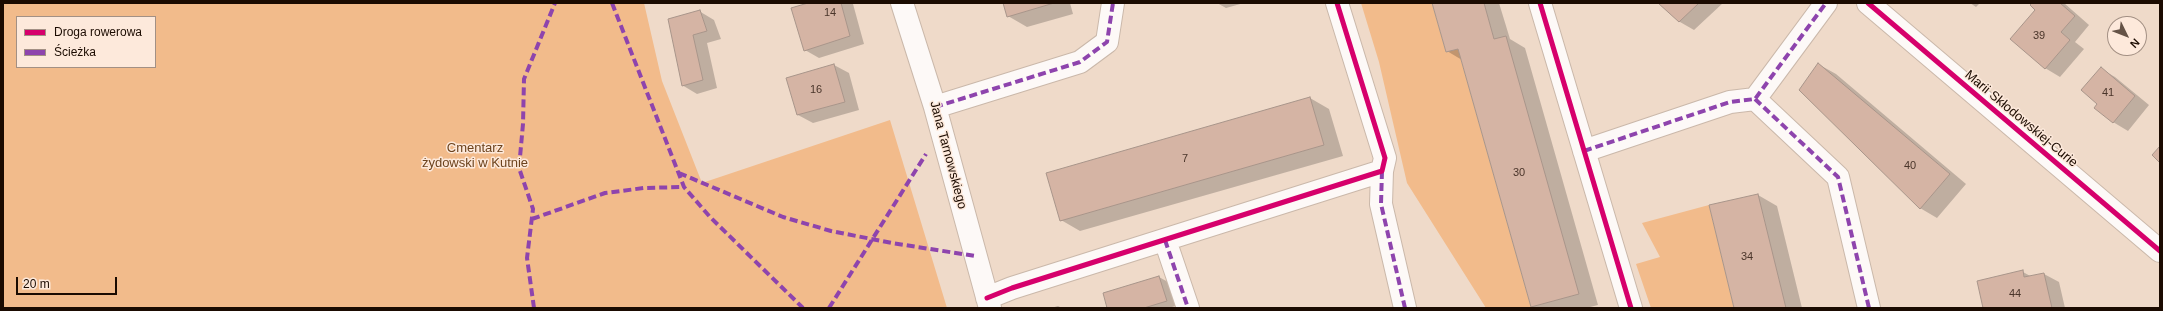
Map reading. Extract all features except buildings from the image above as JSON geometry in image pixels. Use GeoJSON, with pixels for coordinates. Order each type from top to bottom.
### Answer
{"type":"FeatureCollection","features":[{"type":"Feature","properties":{"kind":"street","name":"Jana Tarnowskiego"},"geometry":{"type":"LineString","coordinates":[[902,3],[935,107],[988,303]]}},
{"type":"Feature","properties":{"kind":"street"},"geometry":{"type":"LineString","coordinates":[[935,107],[1080,62],[1107,42],[1113,3]]}},
{"type":"Feature","properties":{"kind":"street"},"geometry":{"type":"LineString","coordinates":[[1337,3],[1385,158],[1382,170],[1381,204],[1405,308]]}},
{"type":"Feature","properties":{"kind":"street"},"geometry":{"type":"LineString","coordinates":[[1540,3],[1631,308]]}},
{"type":"Feature","properties":{"kind":"street"},"geometry":{"type":"LineString","coordinates":[[1584,151],[1730,102],[1755,99],[1826,3]]}},
{"type":"Feature","properties":{"kind":"street","name":"Marii Skłodowskiej-Curie"},"geometry":{"type":"LineString","coordinates":[[1868,3],[2160,251]]}},
{"type":"Feature","properties":{"kind":"street"},"geometry":{"type":"LineString","coordinates":[[1755,99],[1838,177],[1869,308]]}},
{"type":"Feature","properties":{"kind":"street"},"geometry":{"type":"LineString","coordinates":[[988,303],[1019,286],[1382,170]]}},
{"type":"Feature","properties":{"kind":"street"},"geometry":{"type":"LineString","coordinates":[[1165,240],[1188,308]]}},
{"type":"Feature","properties":{"kind":"green space","name":"Cmentarz żydowski w Kutnie"},"geometry":{"type":"Polygon","coordinates":[[[3,3],[644,3],[662,81],[702,183],[890,120],[947,308],[3,308],[3,3]]]}},
{"type":"Feature","properties":{"kind":"green space"},"geometry":{"type":"Polygon","coordinates":[[[1361,3],[1432,3],[1446,52],[1458,49],[1531,307],[1486,308],[1407,183],[1379,62],[1361,3]]]}},
{"type":"Feature","properties":{"kind":"green space"},"geometry":{"type":"Polygon","coordinates":[[[1709,205],[1734,308],[1651,308],[1636,264],[1660,257],[1642,223],[1709,205]]]}},
{"type":"Feature","properties":{"kind":"marked path"},"geometry":{"type":"LineString","coordinates":[[534,308],[527,258],[533,209],[519,168],[523,124],[524,79],[555,3]]}},
{"type":"Feature","properties":{"kind":"marked path"},"geometry":{"type":"LineString","coordinates":[[612,3],[684,187],[710,217],[803,308]]}},
{"type":"Feature","properties":{"kind":"marked path"},"geometry":{"type":"LineString","coordinates":[[935,107],[1080,62],[1107,42],[1113,3]]}},
{"type":"Feature","properties":{"kind":"marked path"},"geometry":{"type":"LineString","coordinates":[[1584,151],[1730,102],[1755,99],[1826,3]]}},
{"type":"Feature","properties":{"kind":"marked path"},"geometry":{"type":"LineString","coordinates":[[1755,99],[1838,177],[1869,308]]}},
{"type":"Feature","properties":{"kind":"marked path"},"geometry":{"type":"LineString","coordinates":[[829,308],[926,154]]}},
{"type":"Feature","properties":{"kind":"marked path"},"geometry":{"type":"LineString","coordinates":[[1382,171],[1381,204],[1405,308]]}},
{"type":"Feature","properties":{"kind":"marked path"},"geometry":{"type":"LineString","coordinates":[[679,173],[783,217],[831,231],[892,243],[975,256]]}},
{"type":"Feature","properties":{"kind":"marked path"},"geometry":{"type":"LineString","coordinates":[[532,219],[605,193],[644,188],[684,187]]}},
{"type":"Feature","properties":{"kind":"marked path"},"geometry":{"type":"LineString","coordinates":[[1165,240],[1188,308]]}},
{"type":"Feature","properties":{"kind":"cycle path"},"geometry":{"type":"LineString","coordinates":[[987,298],[1012,288],[1382,171],[1385,158],[1337,3]]}},
{"type":"Feature","properties":{"kind":"cycle path"},"geometry":{"type":"LineString","coordinates":[[1540,3],[1631,308]]}},
{"type":"Feature","properties":{"kind":"cycle path"},"geometry":{"type":"LineString","coordinates":[[1868,3],[2160,251]]}}]}
